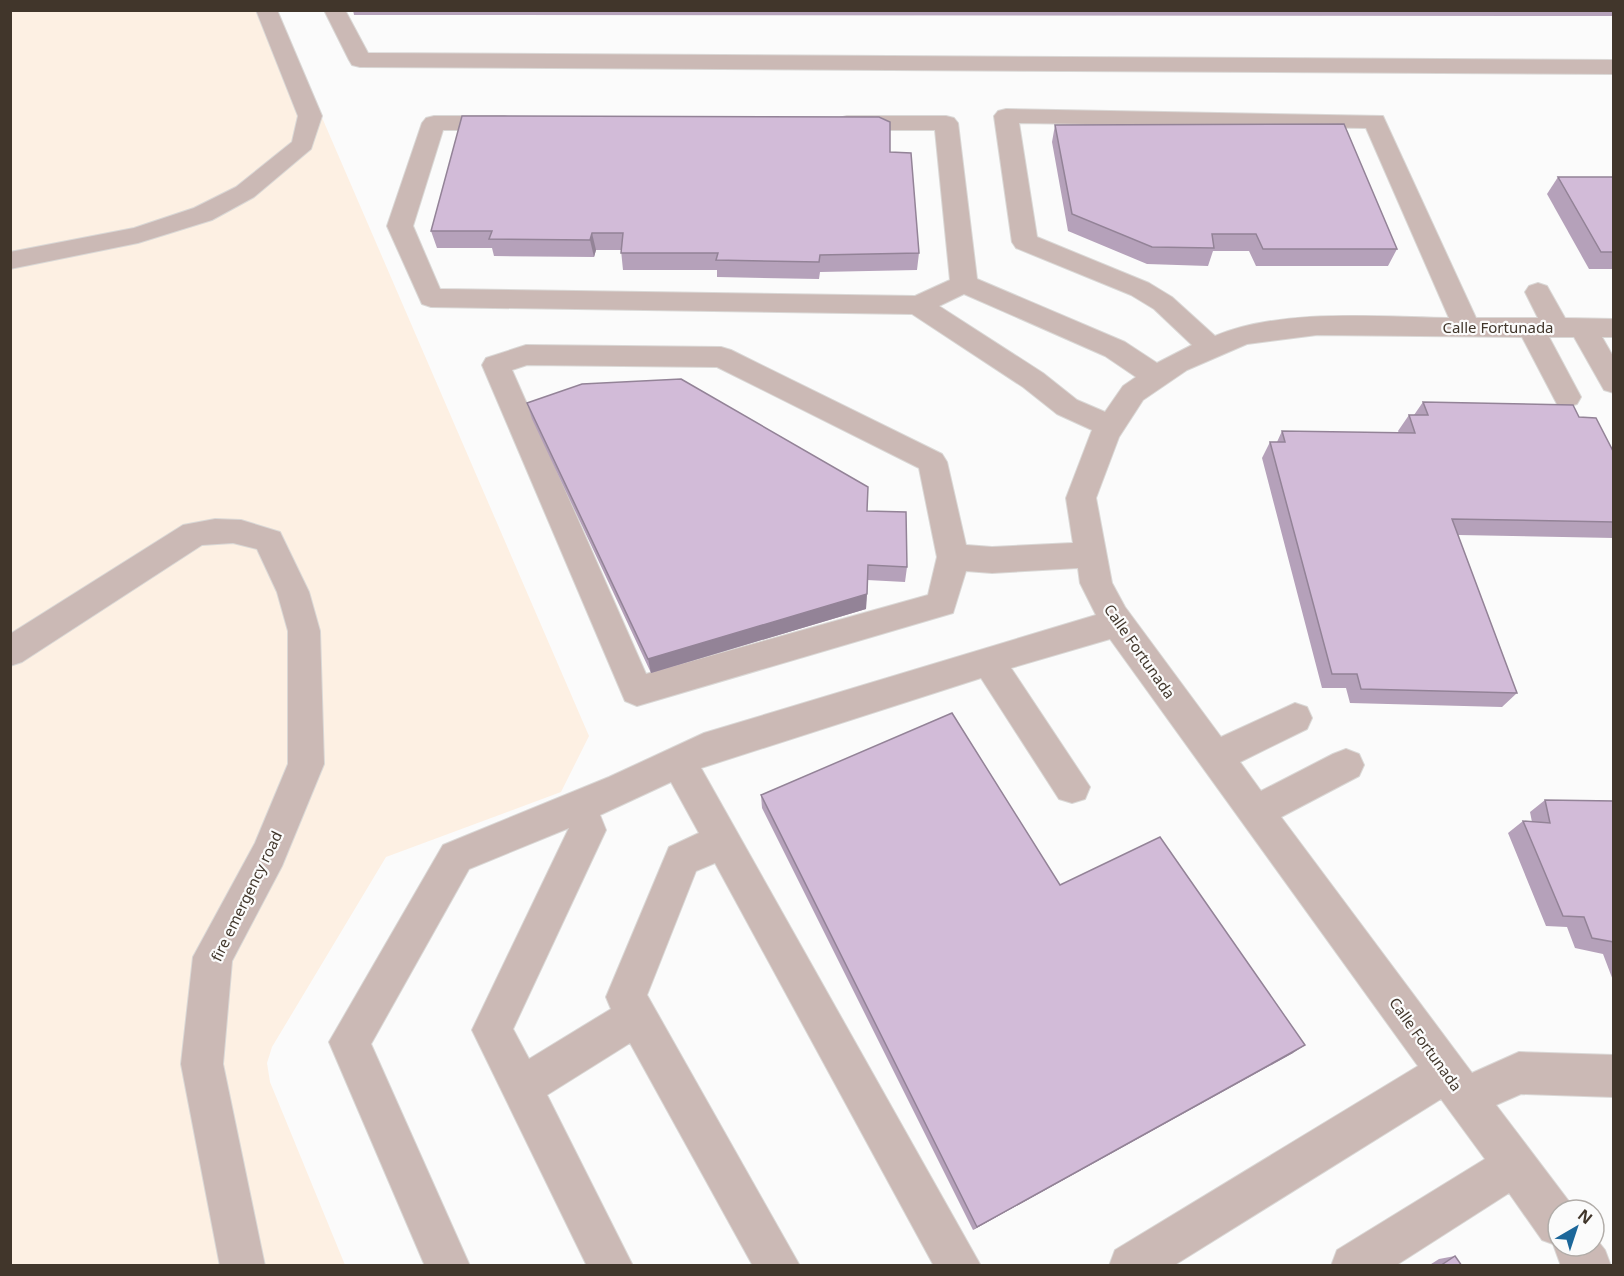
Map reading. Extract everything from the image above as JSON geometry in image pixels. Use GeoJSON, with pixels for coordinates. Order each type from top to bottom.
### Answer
{"type":"FeatureCollection","features":[{"type":"Feature","properties":{"kind":"street"},"geometry":{"type":"LineString","coordinates":[[10,261],[138,235],[202,214],[245,192],[295,152],[303,144],[310,116],[266,10]]}},
{"type":"Feature","properties":{"kind":"street"},"geometry":{"type":"LineString","coordinates":[[334,10],[360,60],[1614,67]]}},
{"type":"Feature","properties":{"kind":"street"},"geometry":{"type":"LineString","coordinates":[[1212,348],[1163,303],[1140,289],[1025,242],[1006,116],[1375,121],[1467,327]]}},
{"type":"Feature","properties":{"kind":"street"},"geometry":{"type":"LineString","coordinates":[[530,123],[434,123],[400,226],[431,298],[918,305],[964,284],[1115,349],[1157,377]]}},
{"type":"Feature","properties":{"kind":"street"},"geometry":{"type":"LineString","coordinates":[[827,123],[946,123],[964,284]]}},
{"type":"Feature","properties":{"kind":"street"},"geometry":{"type":"LineString","coordinates":[[1538,292],[1571,328],[1614,383]]}},
{"type":"Feature","properties":{"kind":"street"},"geometry":{"type":"LineString","coordinates":[[918,305],[1034,380],[1067,407],[1110,426]]}},
{"type":"Feature","properties":{"kind":"street","name":"Calle Fortunada"},"geometry":{"type":"LineString","coordinates":[[1546,1208],[1117,623],[1096,583],[1081,498],[1110,426],[1133,393],[1177,363],[1242,335],[1317,326],[1571,328]]}},
{"type":"Feature","properties":{"kind":"street"},"geometry":{"type":"LineString","coordinates":[[1567,397],[1571,328]]}},
{"type":"Feature","properties":{"kind":"street"},"geometry":{"type":"LineString","coordinates":[[526,355],[721,357],[932,462],[953,557],[942,604],[637,690],[496,365],[526,355]]}},
{"type":"Feature","properties":{"kind":"street","name":"fire emergency road"},"geometry":{"type":"LineString","coordinates":[[10,652],[194,534],[216,530],[245,530],[269,541],[293,592],[304,631],[308,694],[306,764],[269,854],[213,957],[202,1064],[234,1232],[243,1266]]}},
{"type":"Feature","properties":{"kind":"street"},"geometry":{"type":"LineString","coordinates":[[953,557],[992,560],[1091,555]]}},
{"type":"Feature","properties":{"kind":"street"},"geometry":{"type":"LineString","coordinates":[[448,1266],[349,1042],[456,857],[578,807],[704,749],[1117,623]]}},
{"type":"Feature","properties":{"kind":"street"},"geometry":{"type":"LineString","coordinates":[[988,661],[1072,787]]}},
{"type":"Feature","properties":{"kind":"street"},"geometry":{"type":"LineString","coordinates":[[1216,758],[1295,718]]}},
{"type":"Feature","properties":{"kind":"street"},"geometry":{"type":"LineString","coordinates":[[679,762],[959,1266]]}},
{"type":"Feature","properties":{"kind":"street"},"geometry":{"type":"LineString","coordinates":[[1256,812],[1346,765]]}},
{"type":"Feature","properties":{"kind":"street"},"geometry":{"type":"LineString","coordinates":[[578,807],[588,830],[492,1030],[611,1266]]}},
{"type":"Feature","properties":{"kind":"street"},"geometry":{"type":"LineString","coordinates":[[723,840],[682,859],[626,998],[778,1266]]}},
{"type":"Feature","properties":{"kind":"street"},"geometry":{"type":"LineString","coordinates":[[522,1088],[637,1016]]}},
{"type":"Feature","properties":{"kind":"street"},"geometry":{"type":"LineString","coordinates":[[1131,1266],[1456,1085],[1519,1073],[1614,1076]]}},
{"type":"Feature","properties":{"kind":"street"},"geometry":{"type":"LineString","coordinates":[[1353,1266],[1515,1165]]}},
{"type":"Feature","properties":{"kind":"shaded area"},"geometry":{"type":"Polygon","coordinates":[[[10,11],[276,11],[589,736],[561,792],[386,857],[272,1047],[267,1063],[270,1082],[345,1265],[11,1265],[10,11]]]}},
{"type":"Feature","properties":{"kind":"building"},"geometry":{"type":"Polygon","coordinates":[[[462,116],[879,117],[890,122],[890,152],[911,153],[919,253],[820,255],[819,262],[716,260],[718,253],[621,253],[623,233],[592,233],[590,240],[489,239],[492,231],[431,231],[462,116]]]}},
{"type":"Feature","properties":{"kind":"building"},"geometry":{"type":"Polygon","coordinates":[[[1344,124],[1397,249],[1263,249],[1256,234],[1212,234],[1214,248],[1152,247],[1072,214],[1055,125],[1344,124]]]}},
{"type":"Feature","properties":{"kind":"building"},"geometry":{"type":"Polygon","coordinates":[[[1558,177],[1614,177],[1614,252],[1601,252],[1558,177]]]}},
{"type":"Feature","properties":{"kind":"building"},"geometry":{"type":"Polygon","coordinates":[[[681,379],[868,487],[867,511],[906,512],[907,567],[868,565],[867,594],[648,659],[527,403],[582,384],[681,379]]]}},
{"type":"Feature","properties":{"kind":"building"},"geometry":{"type":"Polygon","coordinates":[[[1423,402],[1573,405],[1579,417],[1596,418],[1614,453],[1614,522],[1452,519],[1517,693],[1361,689],[1357,674],[1332,674],[1270,442],[1285,442],[1282,431],[1415,433],[1409,415],[1428,415],[1423,402]]]}},
{"type":"Feature","properties":{"kind":"building"},"geometry":{"type":"Polygon","coordinates":[[[952,713],[1060,885],[1160,837],[1305,1045],[977,1227],[761,795],[952,713]]]}},
{"type":"Feature","properties":{"kind":"building"},"geometry":{"type":"Polygon","coordinates":[[[1545,800],[1614,801],[1614,942],[1592,938],[1584,917],[1563,916],[1523,821],[1550,823],[1545,800]]]}},
{"type":"Feature","properties":{"kind":"building"},"geometry":{"type":"Polygon","coordinates":[[[1455,1256],[1462,1266],[1440,1266],[1455,1256]]]}}]}
